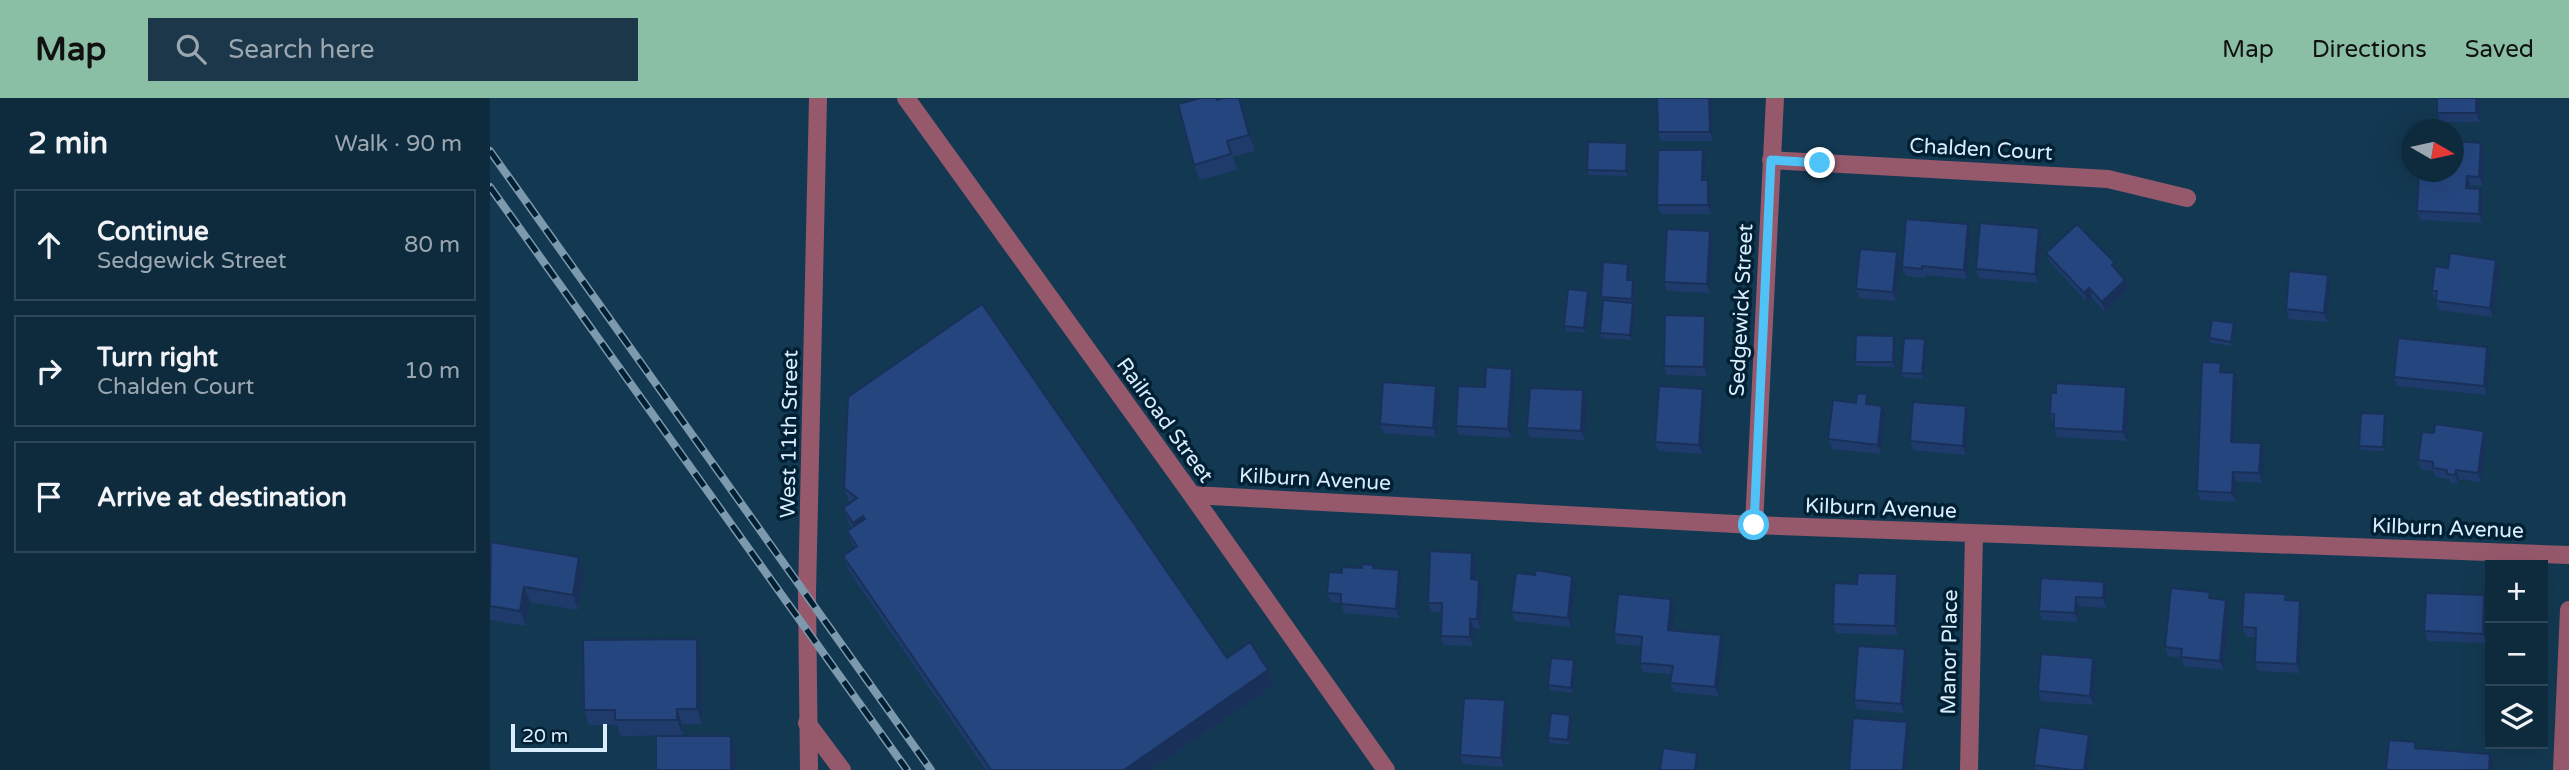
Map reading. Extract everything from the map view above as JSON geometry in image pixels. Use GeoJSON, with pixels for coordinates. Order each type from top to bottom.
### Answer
{"type":"FeatureCollection","features":[{"type":"Feature","properties":{"kind":"street","name":"West 11th Street"},"geometry":{"type":"LineString","coordinates":[[809,770],[807,594],[818,98]]}},
{"type":"Feature","properties":{"kind":"street","name":"Railroad Street"},"geometry":{"type":"LineString","coordinates":[[906,98],[1192,495],[1385,770]]}},
{"type":"Feature","properties":{"kind":"street","name":"Sedgewick Street"},"geometry":{"type":"LineString","coordinates":[[1754,525],[1775,98]]}},
{"type":"Feature","properties":{"kind":"street","name":"Chalden Court"},"geometry":{"type":"LineString","coordinates":[[1771,160],[2108,179],[2187,198]]}},
{"type":"Feature","properties":{"kind":"street","name":"Kilburn Avenue"},"geometry":{"type":"LineString","coordinates":[[1192,495],[1754,525],[2569,555]]}},
{"type":"Feature","properties":{"kind":"street","name":"Manor Place"},"geometry":{"type":"LineString","coordinates":[[1969,770],[1974,534]]}},
{"type":"Feature","properties":{"kind":"street"},"geometry":{"type":"LineString","coordinates":[[2562,770],[2569,611]]}},
{"type":"Feature","properties":{"kind":"street"},"geometry":{"type":"LineString","coordinates":[[807,723],[842,770]]}},
{"type":"Feature","properties":{"kind":"building"},"geometry":{"type":"Polygon","coordinates":[[[1201,98],[1239,98],[1249,135],[1227,141],[1231,154],[1194,165],[1178,104],[1201,98]]]}},
{"type":"Feature","properties":{"kind":"building"},"geometry":{"type":"Polygon","coordinates":[[[1657,98],[1709,98],[1710,132],[1658,132],[1657,98]]]}},
{"type":"Feature","properties":{"kind":"building"},"geometry":{"type":"Polygon","coordinates":[[[2437,98],[2476,98],[2476,113],[2437,113],[2437,98]]]}},
{"type":"Feature","properties":{"kind":"building"},"geometry":{"type":"Polygon","coordinates":[[[1588,142],[1627,143],[1626,171],[1587,170],[1588,142]]]}},
{"type":"Feature","properties":{"kind":"building"},"geometry":{"type":"Polygon","coordinates":[[[2464,142],[2481,143],[2479,177],[2467,176],[2466,188],[2480,189],[2479,214],[2417,211],[2418,182],[2464,182],[2464,142]]]}},
{"type":"Feature","properties":{"kind":"building"},"geometry":{"type":"Polygon","coordinates":[[[1658,150],[1703,150],[1702,180],[1708,180],[1708,205],[1657,205],[1658,150]]]}},
{"type":"Feature","properties":{"kind":"building"},"geometry":{"type":"Polygon","coordinates":[[[1906,219],[1968,224],[1964,270],[1902,267],[1906,219]]]}},
{"type":"Feature","properties":{"kind":"building"},"geometry":{"type":"Polygon","coordinates":[[[1980,223],[2039,228],[2035,274],[1976,269],[1980,223]]]}},
{"type":"Feature","properties":{"kind":"building"},"geometry":{"type":"Polygon","coordinates":[[[2077,224],[2115,263],[2112,265],[2125,280],[2102,302],[2089,288],[2084,293],[2046,253],[2077,224]]]}},
{"type":"Feature","properties":{"kind":"building"},"geometry":{"type":"Polygon","coordinates":[[[1667,229],[1710,231],[1707,284],[1664,282],[1667,229]]]}},
{"type":"Feature","properties":{"kind":"building"},"geometry":{"type":"Polygon","coordinates":[[[1860,249],[1897,252],[1893,292],[1856,289],[1860,249]]]}},
{"type":"Feature","properties":{"kind":"building"},"geometry":{"type":"Polygon","coordinates":[[[2450,253],[2496,260],[2490,308],[2436,301],[2437,291],[2432,291],[2435,266],[2448,268],[2450,253]]]}},
{"type":"Feature","properties":{"kind":"building"},"geometry":{"type":"Polygon","coordinates":[[[1603,262],[1628,264],[1627,280],[1633,280],[1632,299],[1601,297],[1603,262]]]}},
{"type":"Feature","properties":{"kind":"building"},"geometry":{"type":"Polygon","coordinates":[[[2289,271],[2328,275],[2324,313],[2286,309],[2289,271]]]}},
{"type":"Feature","properties":{"kind":"building"},"geometry":{"type":"Polygon","coordinates":[[[1568,289],[1588,291],[1584,328],[1564,326],[1568,289]]]}},
{"type":"Feature","properties":{"kind":"building"},"geometry":{"type":"Polygon","coordinates":[[[1603,300],[1633,303],[1630,335],[1600,333],[1603,300]]]}},
{"type":"Feature","properties":{"kind":"building"},"geometry":{"type":"Polygon","coordinates":[[[982,304],[1227,658],[1250,642],[1268,670],[1124,770],[991,770],[843,556],[857,546],[847,531],[865,519],[863,516],[853,523],[843,508],[857,498],[844,488],[848,397],[982,304]]]}},
{"type":"Feature","properties":{"kind":"building"},"geometry":{"type":"Polygon","coordinates":[[[1665,315],[1705,316],[1704,367],[1664,366],[1665,315]]]}},
{"type":"Feature","properties":{"kind":"building"},"geometry":{"type":"Polygon","coordinates":[[[2212,320],[2234,323],[2231,342],[2209,338],[2212,320]]]}},
{"type":"Feature","properties":{"kind":"building"},"geometry":{"type":"Polygon","coordinates":[[[1856,335],[1894,336],[1893,362],[1855,362],[1856,335]]]}},
{"type":"Feature","properties":{"kind":"building"},"geometry":{"type":"Polygon","coordinates":[[[1904,338],[1925,339],[1922,374],[1901,373],[1904,338]]]}},
{"type":"Feature","properties":{"kind":"building"},"geometry":{"type":"Polygon","coordinates":[[[2398,338],[2487,347],[2484,386],[2394,377],[2398,338]]]}},
{"type":"Feature","properties":{"kind":"building"},"geometry":{"type":"Polygon","coordinates":[[[2202,362],[2221,363],[2220,372],[2234,373],[2231,442],[2261,443],[2259,473],[2233,472],[2232,493],[2197,491],[2202,362]]]}},
{"type":"Feature","properties":{"kind":"building"},"geometry":{"type":"Polygon","coordinates":[[[1486,367],[1512,369],[1508,429],[1456,426],[1458,386],[1485,387],[1486,367]]]}},
{"type":"Feature","properties":{"kind":"building"},"geometry":{"type":"Polygon","coordinates":[[[1383,382],[1436,386],[1433,428],[1380,424],[1383,382]]]}},
{"type":"Feature","properties":{"kind":"building"},"geometry":{"type":"Polygon","coordinates":[[[2056,383],[2126,387],[2123,432],[2054,428],[2054,414],[2050,414],[2051,393],[2056,393],[2056,383]]]}},
{"type":"Feature","properties":{"kind":"building"},"geometry":{"type":"Polygon","coordinates":[[[1659,386],[1703,389],[1699,445],[1655,442],[1659,386]]]}},
{"type":"Feature","properties":{"kind":"building"},"geometry":{"type":"Polygon","coordinates":[[[1530,388],[1583,390],[1581,431],[1527,428],[1530,388]]]}},
{"type":"Feature","properties":{"kind":"building"},"geometry":{"type":"Polygon","coordinates":[[[1857,393],[1867,394],[1866,404],[1882,406],[1878,445],[1828,439],[1833,400],[1856,403],[1857,393]]]}},
{"type":"Feature","properties":{"kind":"building"},"geometry":{"type":"Polygon","coordinates":[[[1913,402],[1966,406],[1963,446],[1910,441],[1913,402]]]}},
{"type":"Feature","properties":{"kind":"building"},"geometry":{"type":"Polygon","coordinates":[[[2361,413],[2385,414],[2383,447],[2359,446],[2361,413]]]}},
{"type":"Feature","properties":{"kind":"building"},"geometry":{"type":"Polygon","coordinates":[[[2435,424],[2484,431],[2478,473],[2456,470],[2455,475],[2447,474],[2447,470],[2433,468],[2433,462],[2418,460],[2422,432],[2434,433],[2435,424]]]}},
{"type":"Feature","properties":{"kind":"building"},"geometry":{"type":"Polygon","coordinates":[[[491,542],[579,557],[573,595],[524,587],[520,611],[490,606],[491,542]]]}},
{"type":"Feature","properties":{"kind":"building"},"geometry":{"type":"Polygon","coordinates":[[[1430,551],[1472,553],[1471,579],[1479,580],[1477,619],[1470,619],[1470,637],[1441,636],[1442,603],[1428,603],[1430,551]]]}},
{"type":"Feature","properties":{"kind":"building"},"geometry":{"type":"Polygon","coordinates":[[[1362,564],[1374,565],[1373,568],[1399,570],[1396,609],[1341,604],[1341,594],[1327,593],[1329,572],[1342,573],[1342,567],[1362,568],[1362,564]]]}},
{"type":"Feature","properties":{"kind":"building"},"geometry":{"type":"Polygon","coordinates":[[[1536,570],[1572,576],[1568,618],[1511,612],[1516,573],[1535,575],[1536,570]]]}},
{"type":"Feature","properties":{"kind":"building"},"geometry":{"type":"Polygon","coordinates":[[[1858,573],[1897,574],[1895,626],[1833,624],[1834,583],[1857,584],[1858,573]]]}},
{"type":"Feature","properties":{"kind":"building"},"geometry":{"type":"Polygon","coordinates":[[[2041,578],[2104,582],[2103,598],[2076,597],[2075,613],[2039,611],[2041,578]]]}},
{"type":"Feature","properties":{"kind":"building"},"geometry":{"type":"Polygon","coordinates":[[[2171,588],[2210,592],[2209,598],[2226,600],[2220,661],[2181,657],[2182,649],[2165,647],[2171,588]]]}},
{"type":"Feature","properties":{"kind":"building"},"geometry":{"type":"Polygon","coordinates":[[[2244,592],[2286,594],[2285,600],[2300,601],[2297,664],[2255,662],[2256,628],[2242,627],[2244,592]]]}},
{"type":"Feature","properties":{"kind":"building"},"geometry":{"type":"Polygon","coordinates":[[[2426,593],[2484,595],[2483,634],[2424,631],[2426,593]]]}},
{"type":"Feature","properties":{"kind":"building"},"geometry":{"type":"Polygon","coordinates":[[[1618,594],[1671,599],[1668,630],[1721,635],[1715,687],[1670,683],[1673,666],[1640,663],[1642,637],[1614,634],[1618,594]]]}},
{"type":"Feature","properties":{"kind":"building"},"geometry":{"type":"Polygon","coordinates":[[[697,639],[697,709],[677,709],[677,720],[615,720],[615,710],[584,710],[583,640],[697,639]]]}},
{"type":"Feature","properties":{"kind":"building"},"geometry":{"type":"Polygon","coordinates":[[[1858,646],[1905,649],[1901,704],[1854,700],[1858,646]]]}},
{"type":"Feature","properties":{"kind":"building"},"geometry":{"type":"Polygon","coordinates":[[[2041,654],[2093,658],[2090,696],[2038,691],[2041,654]]]}},
{"type":"Feature","properties":{"kind":"building"},"geometry":{"type":"Polygon","coordinates":[[[1551,658],[1574,660],[1571,688],[1548,685],[1551,658]]]}},
{"type":"Feature","properties":{"kind":"building"},"geometry":{"type":"Polygon","coordinates":[[[1464,698],[1505,700],[1501,758],[1460,755],[1464,698]]]}},
{"type":"Feature","properties":{"kind":"building"},"geometry":{"type":"Polygon","coordinates":[[[1551,713],[1570,715],[1568,740],[1548,738],[1551,713]]]}},
{"type":"Feature","properties":{"kind":"building"},"geometry":{"type":"Polygon","coordinates":[[[1853,718],[1907,722],[1903,770],[1849,770],[1853,718]]]}},
{"type":"Feature","properties":{"kind":"building"},"geometry":{"type":"Polygon","coordinates":[[[2039,727],[2089,735],[2084,770],[2034,765],[2039,727]]]}},
{"type":"Feature","properties":{"kind":"building"},"geometry":{"type":"Polygon","coordinates":[[[656,736],[731,736],[731,770],[656,770],[656,736]]]}},
{"type":"Feature","properties":{"kind":"building"},"geometry":{"type":"Polygon","coordinates":[[[2389,740],[2415,742],[2415,748],[2490,754],[2489,770],[2386,770],[2389,740]]]}},
{"type":"Feature","properties":{"kind":"building"},"geometry":{"type":"Polygon","coordinates":[[[1663,748],[1697,753],[1695,770],[1660,770],[1663,748]]]}},
{"type":"Feature","properties":{"kind":"railway"},"geometry":{"type":"LineString","coordinates":[[490,151],[931,770]]}},
{"type":"Feature","properties":{"kind":"railway"},"geometry":{"type":"LineString","coordinates":[[490,187],[907,770]]}},
{"type":"Feature","properties":{"kind":"route"},"geometry":{"type":"LineString","coordinates":[[1754,525],[1771,160],[1820,163]]}}]}
